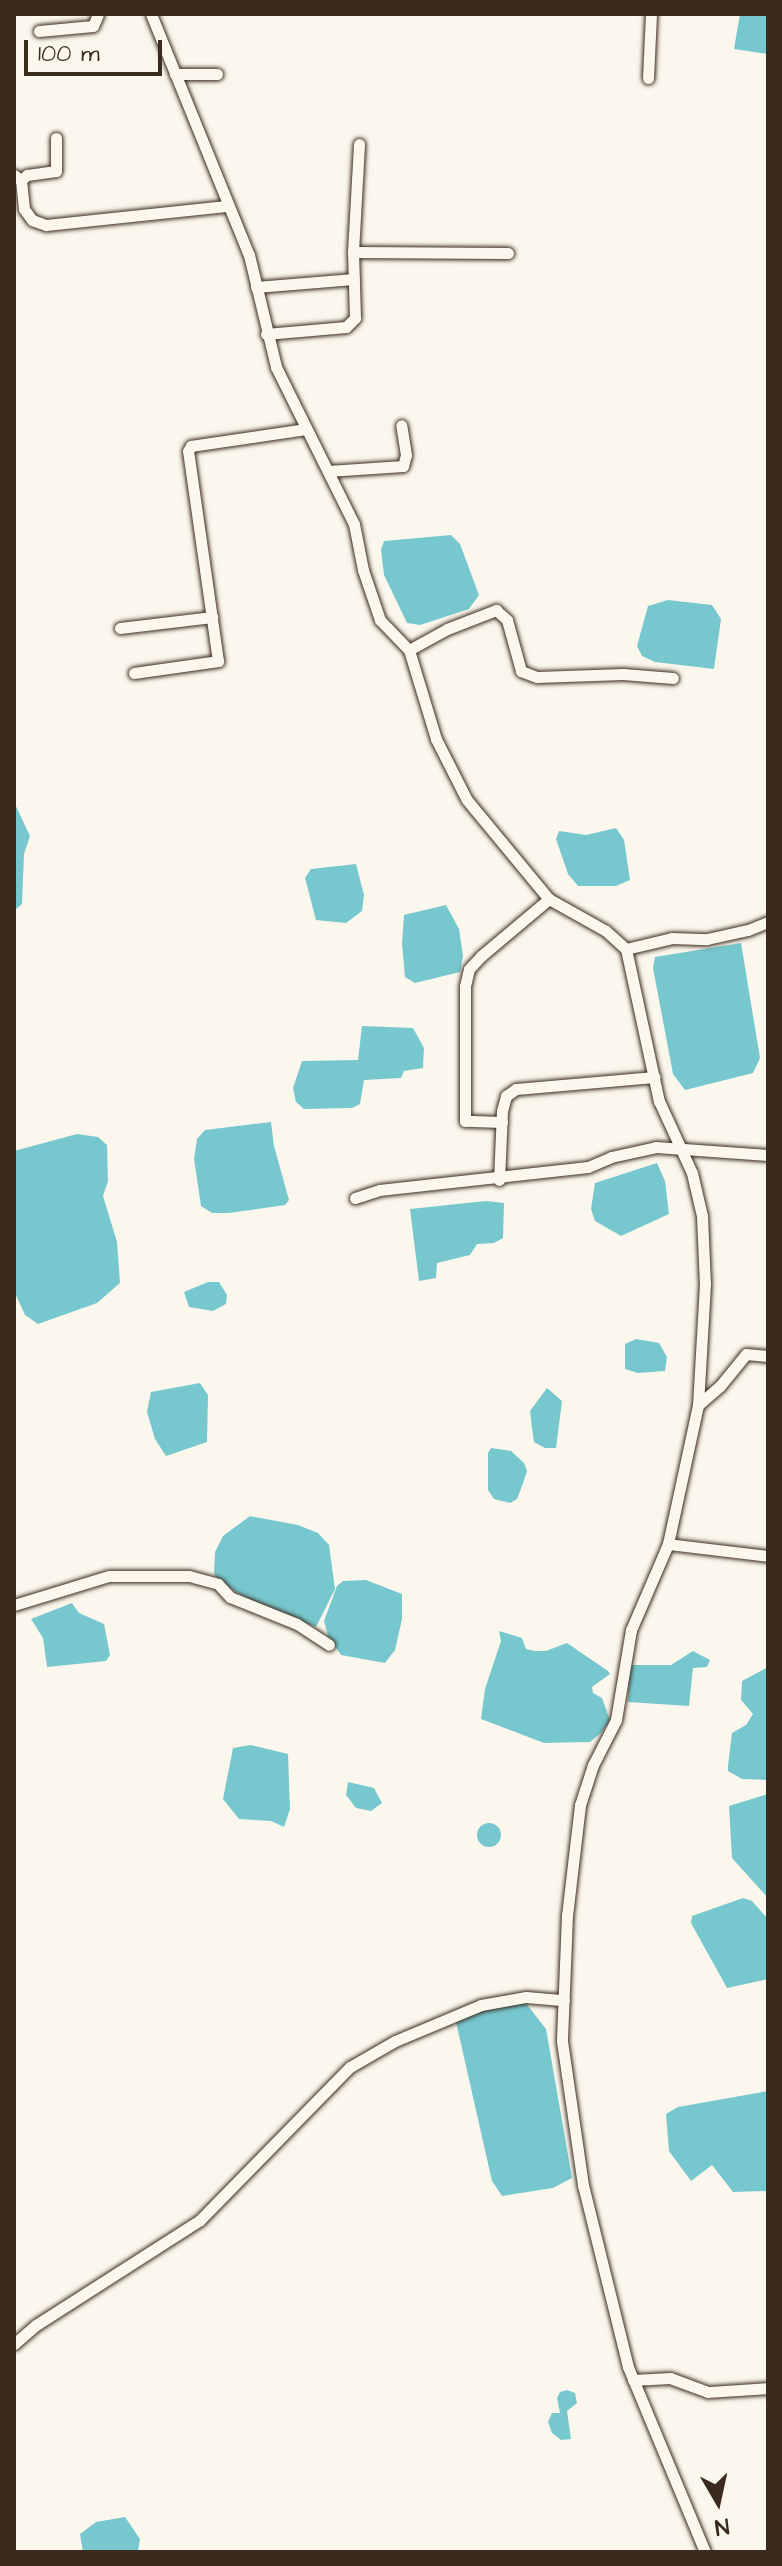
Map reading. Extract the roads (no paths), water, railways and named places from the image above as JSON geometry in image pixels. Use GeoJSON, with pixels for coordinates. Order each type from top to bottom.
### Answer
{"type":"FeatureCollection","features":[{"type":"Feature","properties":{"kind":"street"},"geometry":{"type":"LineString","coordinates":[[39,31],[93,26],[98,14]]}},
{"type":"Feature","properties":{"kind":"street"},"geometry":{"type":"LineString","coordinates":[[151,14],[226,206],[249,255],[276,367],[354,524],[363,570],[380,620],[409,650],[436,739],[467,800],[549,899],[606,931],[626,949],[654,1077],[678,1148],[692,1173],[702,1216],[705,1284],[698,1405],[668,1544],[631,1630],[616,1720],[593,1765],[580,1805],[567,1915],[562,2041],[583,2185],[633,2380],[705,2552]]}},
{"type":"Feature","properties":{"kind":"street"},"geometry":{"type":"LineString","coordinates":[[648,78],[651,14]]}},
{"type":"Feature","properties":{"kind":"street"},"geometry":{"type":"LineString","coordinates":[[175,74],[217,74]]}},
{"type":"Feature","properties":{"kind":"street"},"geometry":{"type":"LineString","coordinates":[[56,138],[56,171],[17,177],[24,209],[32,220],[46,225],[226,206]]}},
{"type":"Feature","properties":{"kind":"street"},"geometry":{"type":"LineString","coordinates":[[266,334],[351,324],[355,318],[353,252],[359,144]]}},
{"type":"Feature","properties":{"kind":"street"},"geometry":{"type":"LineString","coordinates":[[353,252],[508,253]]}},
{"type":"Feature","properties":{"kind":"street"},"geometry":{"type":"LineString","coordinates":[[256,287],[354,279]]}},
{"type":"Feature","properties":{"kind":"street"},"geometry":{"type":"LineString","coordinates":[[328,471],[403,466],[406,455],[401,425]]}},
{"type":"Feature","properties":{"kind":"street"},"geometry":{"type":"LineString","coordinates":[[134,673],[218,661],[188,451],[197,443],[280,435],[306,429]]}},
{"type":"Feature","properties":{"kind":"street"},"geometry":{"type":"LineString","coordinates":[[409,650],[447,629],[496,610],[507,620],[521,671],[537,677],[623,674],[673,678]]}},
{"type":"Feature","properties":{"kind":"street"},"geometry":{"type":"LineString","coordinates":[[120,628],[212,617]]}},
{"type":"Feature","properties":{"kind":"street"},"geometry":{"type":"LineString","coordinates":[[502,1122],[465,1121],[465,986],[469,969],[481,956],[549,899]]}},
{"type":"Feature","properties":{"kind":"street"},"geometry":{"type":"LineString","coordinates":[[626,949],[672,938],[707,939],[768,922]]}},
{"type":"Feature","properties":{"kind":"street"},"geometry":{"type":"LineString","coordinates":[[499,1180],[506,1096],[516,1089],[654,1077]]}},
{"type":"Feature","properties":{"kind":"street"},"geometry":{"type":"LineString","coordinates":[[355,1198],[379,1190],[499,1180],[588,1167],[611,1157],[656,1147],[768,1155]]}},
{"type":"Feature","properties":{"kind":"street"},"geometry":{"type":"LineString","coordinates":[[698,1405],[746,1354],[768,1356]]}},
{"type":"Feature","properties":{"kind":"street"},"geometry":{"type":"LineString","coordinates":[[668,1544],[768,1556]]}},
{"type":"Feature","properties":{"kind":"street"},"geometry":{"type":"LineString","coordinates":[[14,1605],[109,1576],[189,1576],[218,1584],[230,1597],[297,1624],[329,1645]]}},
{"type":"Feature","properties":{"kind":"street"},"geometry":{"type":"LineString","coordinates":[[14,2344],[36,2325],[200,2220],[350,2067],[395,2041],[481,2005],[526,1997],[564,2000]]}},
{"type":"Feature","properties":{"kind":"street"},"geometry":{"type":"LineString","coordinates":[[633,2380],[670,2378],[708,2392],[768,2388]]}},
{"type":"Feature","properties":{"kind":"water"},"geometry":{"type":"Polygon","coordinates":[[[740,14],[768,14],[768,54],[734,49],[740,14]]]}},
{"type":"Feature","properties":{"kind":"water"},"geometry":{"type":"Polygon","coordinates":[[[451,535],[460,544],[479,595],[469,609],[420,625],[407,623],[384,575],[381,550],[384,541],[451,535]]]}},
{"type":"Feature","properties":{"kind":"water"},"geometry":{"type":"Polygon","coordinates":[[[668,600],[712,605],[721,619],[714,669],[655,662],[642,656],[637,646],[648,606],[668,600]]]}},
{"type":"Feature","properties":{"kind":"water"},"geometry":{"type":"Polygon","coordinates":[[[14,802],[30,836],[24,854],[22,904],[14,911],[14,802]]]}},
{"type":"Feature","properties":{"kind":"water"},"geometry":{"type":"Polygon","coordinates":[[[616,828],[624,840],[630,880],[616,886],[578,886],[568,874],[556,839],[559,831],[586,835],[616,828]]]}},
{"type":"Feature","properties":{"kind":"water"},"geometry":{"type":"Polygon","coordinates":[[[356,864],[364,895],[362,911],[346,923],[316,920],[305,878],[311,869],[356,864]]]}},
{"type":"Feature","properties":{"kind":"water"},"geometry":{"type":"Polygon","coordinates":[[[446,905],[459,929],[463,956],[460,972],[415,983],[405,977],[402,944],[404,915],[446,905]]]}},
{"type":"Feature","properties":{"kind":"water"},"geometry":{"type":"Polygon","coordinates":[[[741,943],[760,1058],[753,1073],[685,1090],[673,1074],[653,968],[655,957],[741,943]]]}},
{"type":"Feature","properties":{"kind":"water"},"geometry":{"type":"Polygon","coordinates":[[[362,1026],[413,1028],[424,1048],[423,1068],[404,1071],[401,1078],[364,1080],[360,1104],[352,1108],[304,1109],[296,1102],[293,1088],[302,1061],[358,1060],[362,1026]]]}},
{"type":"Feature","properties":{"kind":"water"},"geometry":{"type":"Polygon","coordinates":[[[271,1122],[274,1146],[289,1200],[285,1205],[229,1213],[212,1213],[201,1206],[194,1159],[197,1139],[205,1130],[271,1122]]]}},
{"type":"Feature","properties":{"kind":"water"},"geometry":{"type":"Polygon","coordinates":[[[77,1134],[98,1137],[107,1145],[108,1181],[103,1196],[117,1242],[120,1283],[97,1303],[38,1324],[25,1315],[14,1291],[14,1151],[77,1134]]]}},
{"type":"Feature","properties":{"kind":"water"},"geometry":{"type":"Polygon","coordinates":[[[657,1163],[665,1181],[669,1214],[621,1236],[595,1221],[591,1209],[595,1183],[657,1163]]]}},
{"type":"Feature","properties":{"kind":"water"},"geometry":{"type":"Polygon","coordinates":[[[486,1201],[504,1203],[503,1238],[494,1243],[477,1244],[470,1255],[437,1263],[436,1278],[419,1281],[410,1209],[486,1201]]]}},
{"type":"Feature","properties":{"kind":"water"},"geometry":{"type":"Polygon","coordinates":[[[208,1282],[219,1282],[227,1295],[226,1304],[213,1311],[189,1307],[184,1292],[208,1282]]]}},
{"type":"Feature","properties":{"kind":"water"},"geometry":{"type":"Polygon","coordinates":[[[636,1339],[659,1343],[667,1357],[665,1371],[638,1373],[625,1369],[625,1344],[636,1339]]]}},
{"type":"Feature","properties":{"kind":"water"},"geometry":{"type":"Polygon","coordinates":[[[200,1383],[208,1395],[207,1442],[166,1456],[155,1439],[147,1412],[151,1392],[200,1383]]]}},
{"type":"Feature","properties":{"kind":"water"},"geometry":{"type":"Polygon","coordinates":[[[547,1388],[562,1401],[556,1448],[545,1448],[534,1442],[530,1411],[547,1388]]]}},
{"type":"Feature","properties":{"kind":"water"},"geometry":{"type":"Polygon","coordinates":[[[491,1448],[511,1451],[524,1463],[527,1471],[517,1499],[510,1503],[494,1499],[488,1490],[488,1453],[491,1448]]]}},
{"type":"Feature","properties":{"kind":"water"},"geometry":{"type":"Polygon","coordinates":[[[250,1516],[298,1525],[318,1533],[329,1545],[335,1589],[316,1627],[248,1599],[218,1581],[214,1573],[215,1552],[223,1536],[250,1516]]]}},
{"type":"Feature","properties":{"kind":"water"},"geometry":{"type":"Polygon","coordinates":[[[366,1580],[402,1594],[402,1619],[395,1650],[385,1663],[341,1655],[328,1636],[324,1621],[337,1586],[343,1581],[366,1580]]]}},
{"type":"Feature","properties":{"kind":"water"},"geometry":{"type":"Polygon","coordinates":[[[72,1603],[79,1613],[104,1624],[110,1655],[106,1661],[47,1667],[43,1638],[31,1619],[72,1603]]]}},
{"type":"Feature","properties":{"kind":"water"},"geometry":{"type":"Polygon","coordinates":[[[499,1631],[522,1638],[526,1649],[535,1651],[546,1651],[567,1643],[608,1671],[610,1674],[592,1687],[593,1693],[602,1698],[610,1720],[601,1733],[590,1742],[544,1743],[481,1719],[485,1689],[501,1641],[499,1631]]]}},
{"type":"Feature","properties":{"kind":"water"},"geometry":{"type":"Polygon","coordinates":[[[693,1651],[710,1660],[707,1667],[693,1668],[689,1706],[628,1702],[629,1665],[671,1665],[693,1651]]]}},
{"type":"Feature","properties":{"kind":"water"},"geometry":{"type":"Polygon","coordinates":[[[768,1667],[768,1780],[742,1779],[728,1771],[728,1766],[732,1733],[746,1725],[753,1714],[741,1700],[742,1681],[768,1667]]]}},
{"type":"Feature","properties":{"kind":"water"},"geometry":{"type":"Polygon","coordinates":[[[251,1745],[288,1754],[290,1809],[284,1827],[271,1821],[239,1819],[223,1799],[233,1748],[251,1745]]]}},
{"type":"Feature","properties":{"kind":"water"},"geometry":{"type":"Polygon","coordinates":[[[348,1782],[374,1788],[382,1803],[371,1811],[356,1808],[346,1795],[348,1782]]]}},
{"type":"Feature","properties":{"kind":"water"},"geometry":{"type":"Polygon","coordinates":[[[768,1794],[768,1898],[732,1858],[729,1806],[768,1794]]]}},
{"type":"Feature","properties":{"kind":"water"},"geometry":{"type":"Polygon","coordinates":[[[489,1823],[498,1826],[501,1835],[498,1844],[489,1847],[480,1844],[477,1835],[480,1826],[489,1823]]]}},
{"type":"Feature","properties":{"kind":"water"},"geometry":{"type":"Polygon","coordinates":[[[743,1898],[752,1901],[768,1919],[768,1979],[727,1988],[691,1923],[692,1916],[743,1898]]]}},
{"type":"Feature","properties":{"kind":"water"},"geometry":{"type":"Polygon","coordinates":[[[525,2002],[546,2029],[572,2178],[553,2188],[502,2196],[492,2181],[456,2022],[462,2015],[525,2002]]]}},
{"type":"Feature","properties":{"kind":"water"},"geometry":{"type":"Polygon","coordinates":[[[768,2091],[768,2191],[733,2192],[712,2165],[691,2181],[669,2151],[666,2114],[678,2107],[768,2091]]]}},
{"type":"Feature","properties":{"kind":"water"},"geometry":{"type":"Polygon","coordinates":[[[567,2390],[575,2393],[577,2403],[567,2411],[571,2439],[561,2440],[552,2433],[548,2422],[552,2413],[560,2413],[557,2398],[560,2392],[567,2390]]]}},
{"type":"Feature","properties":{"kind":"water"},"geometry":{"type":"Polygon","coordinates":[[[125,2517],[140,2539],[138,2551],[83,2552],[80,2534],[96,2522],[125,2517]]]}}]}
